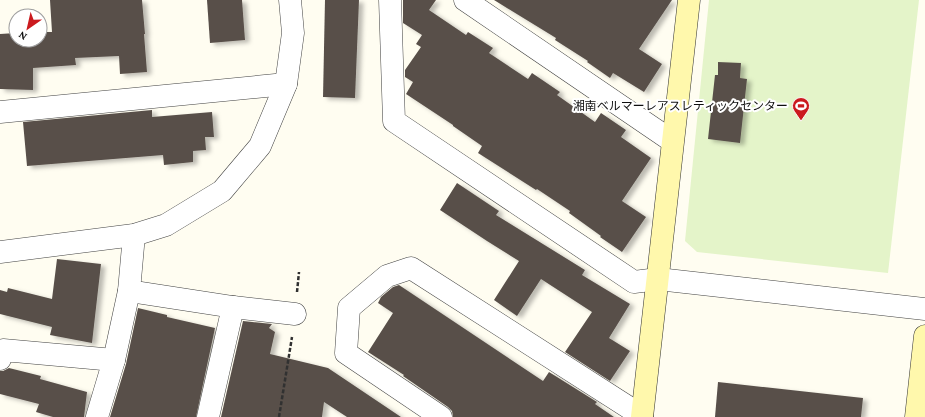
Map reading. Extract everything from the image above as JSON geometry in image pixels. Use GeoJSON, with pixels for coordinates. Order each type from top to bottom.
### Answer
{"type":"FeatureCollection","features":[{"type":"Feature","properties":{"kind":"street"},"geometry":{"type":"LineString","coordinates":[[0,252],[134,235],[166,225],[222,191],[260,146],[286,84],[293,33],[290,0]]}},
{"type":"Feature","properties":{"kind":"street"},"geometry":{"type":"LineString","coordinates":[[390,0],[394,121],[634,282],[658,279],[925,309]]}},
{"type":"Feature","properties":{"kind":"street"},"geometry":{"type":"LineString","coordinates":[[465,0],[672,141]]}},
{"type":"Feature","properties":{"kind":"street"},"geometry":{"type":"LineString","coordinates":[[441,417],[346,353],[349,308],[387,276],[411,268],[642,416],[688,0]]}},
{"type":"Feature","properties":{"kind":"street"},"geometry":{"type":"LineString","coordinates":[[0,112],[286,84]]}},
{"type":"Feature","properties":{"kind":"street"},"geometry":{"type":"LineString","coordinates":[[97,417],[114,360],[129,291],[134,235]]}},
{"type":"Feature","properties":{"kind":"street"},"geometry":{"type":"LineString","coordinates":[[129,291],[233,307],[295,314]]}},
{"type":"Feature","properties":{"kind":"street"},"geometry":{"type":"LineString","coordinates":[[208,417],[233,307]]}},
{"type":"Feature","properties":{"kind":"street"},"geometry":{"type":"LineString","coordinates":[[916,417],[925,336]]}},
{"type":"Feature","properties":{"kind":"street"},"geometry":{"type":"LineString","coordinates":[[0,359],[3,350],[114,360]]}},
{"type":"Feature","properties":{"kind":"path"},"geometry":{"type":"LineString","coordinates":[[279,417],[295,314],[299,272]]}},
{"type":"Feature","properties":{"kind":"green space","name":"湘南ベルマーレアスレティックセンター"},"geometry":{"type":"Polygon","coordinates":[[[709,0],[919,0],[888,273],[697,252],[685,241],[709,0]]]}},
{"type":"Feature","properties":{"kind":"building"},"geometry":{"type":"Polygon","coordinates":[[[50,0],[142,0],[147,72],[120,74],[119,56],[75,58],[76,65],[33,68],[33,90],[0,89],[0,34],[8,34],[8,48],[48,48],[48,32],[52,32],[50,0]]]}},
{"type":"Feature","properties":{"kind":"building"},"geometry":{"type":"Polygon","coordinates":[[[207,0],[242,0],[245,40],[210,43],[207,0]]]}},
{"type":"Feature","properties":{"kind":"building"},"geometry":{"type":"Polygon","coordinates":[[[325,0],[359,0],[355,98],[323,97],[325,0]]]}},
{"type":"Feature","properties":{"kind":"building"},"geometry":{"type":"Polygon","coordinates":[[[403,0],[436,0],[429,10],[466,35],[468,32],[493,48],[489,53],[528,79],[532,73],[560,92],[557,95],[595,122],[601,113],[626,130],[621,137],[651,158],[622,201],[646,217],[622,252],[569,213],[570,211],[478,153],[482,146],[406,94],[413,82],[405,77],[405,70],[421,47],[416,44],[422,35],[403,23],[403,0]]]}},
{"type":"Feature","properties":{"kind":"building"},"geometry":{"type":"Polygon","coordinates":[[[494,0],[672,0],[639,49],[662,64],[644,92],[613,73],[610,78],[587,62],[588,61],[555,40],[556,38],[494,0]]]}},
{"type":"Feature","properties":{"kind":"building"},"geometry":{"type":"Polygon","coordinates":[[[718,62],[741,63],[740,78],[747,79],[740,143],[708,139],[715,75],[718,75],[718,62]]]}},
{"type":"Feature","properties":{"kind":"building"},"geometry":{"type":"Polygon","coordinates":[[[152,110],[152,117],[212,112],[214,137],[205,137],[206,150],[193,151],[193,162],[164,165],[163,155],[27,166],[23,122],[152,110]]]}},
{"type":"Feature","properties":{"kind":"building"},"geometry":{"type":"Polygon","coordinates":[[[457,183],[499,211],[496,215],[585,270],[582,275],[630,304],[609,338],[630,351],[610,381],[565,352],[592,312],[541,279],[517,316],[494,300],[519,261],[440,210],[457,183]]]}},
{"type":"Feature","properties":{"kind":"building"},"geometry":{"type":"Polygon","coordinates":[[[57,259],[101,264],[92,343],[50,335],[52,327],[0,314],[0,290],[7,292],[8,288],[52,299],[57,259]]]}},
{"type":"Feature","properties":{"kind":"building"},"geometry":{"type":"Polygon","coordinates":[[[399,285],[543,381],[549,372],[597,402],[595,404],[614,417],[453,417],[452,411],[448,407],[403,376],[404,375],[368,352],[393,313],[378,303],[381,297],[393,287],[399,285]]]}},
{"type":"Feature","properties":{"kind":"building"},"geometry":{"type":"Polygon","coordinates":[[[138,308],[167,315],[167,317],[215,328],[196,417],[110,417],[126,364],[138,308]]]}},
{"type":"Feature","properties":{"kind":"building"},"geometry":{"type":"Polygon","coordinates":[[[243,321],[272,324],[269,328],[275,332],[270,354],[328,368],[401,417],[347,417],[324,402],[322,417],[221,417],[243,321]]]}},
{"type":"Feature","properties":{"kind":"building"},"geometry":{"type":"Polygon","coordinates":[[[9,368],[41,376],[40,379],[87,392],[84,417],[53,417],[36,412],[39,404],[0,394],[0,371],[9,368]]]}},
{"type":"Feature","properties":{"kind":"building"},"geometry":{"type":"Polygon","coordinates":[[[718,382],[863,398],[861,417],[715,417],[718,382]]]}},
{"type":"Feature","properties":{"kind":"place","name":"湘南ベルマーレアスレティックセンター"},"geometry":{"type":"Point","coordinates":[801,121]}}]}
